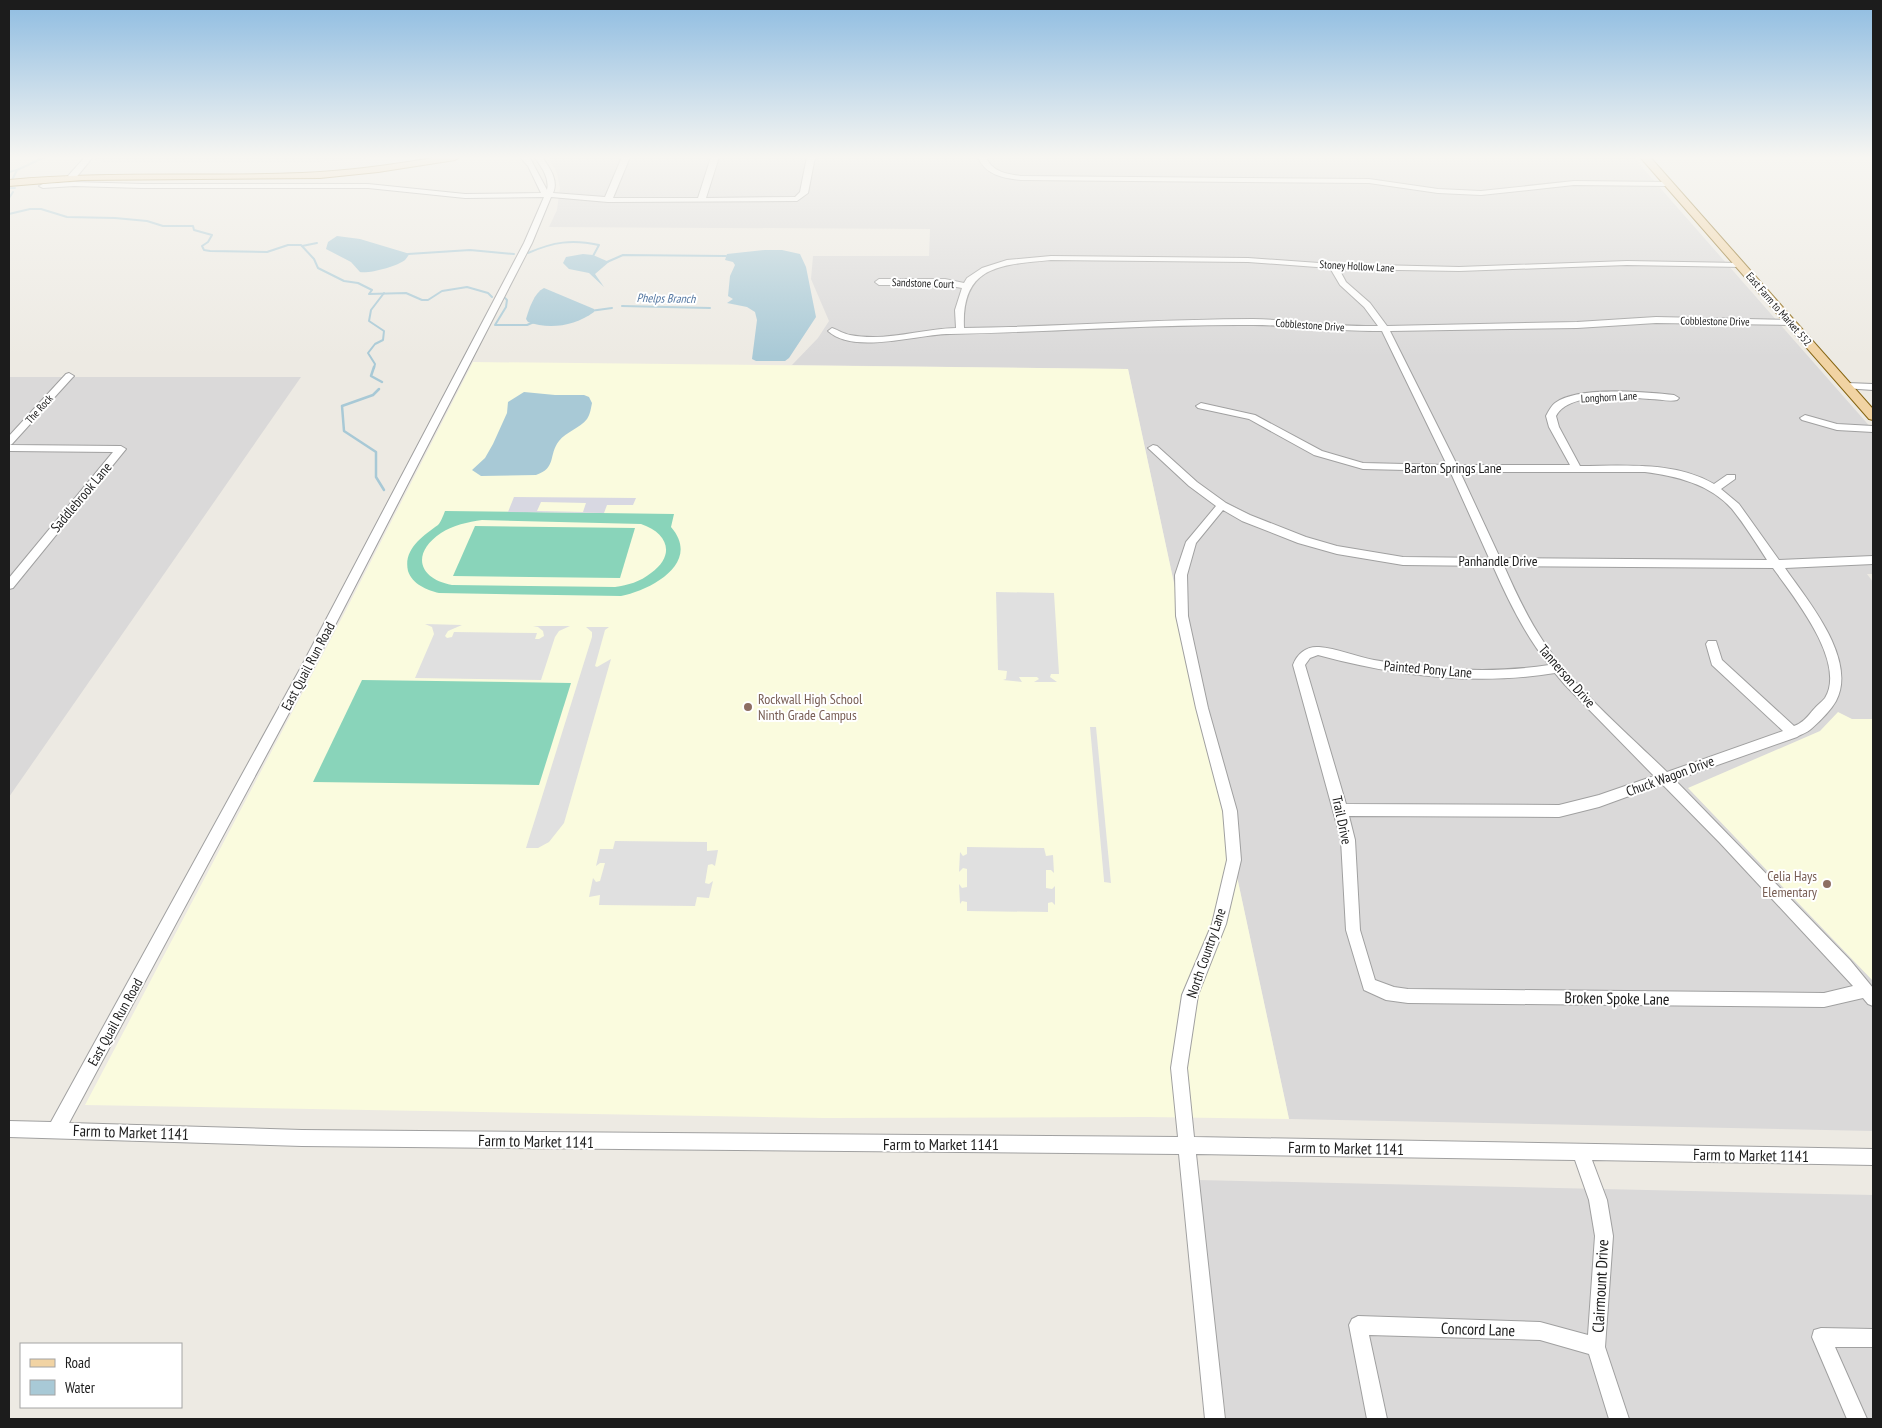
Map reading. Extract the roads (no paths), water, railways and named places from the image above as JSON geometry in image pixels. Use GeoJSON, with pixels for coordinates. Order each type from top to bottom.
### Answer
{"type":"FeatureCollection","features":[{"type":"Feature","properties":{"kind":"main road","name":"East Farm to Market 552"},"geometry":{"type":"LineString","coordinates":[[1704,224],[1873,416]]}},
{"type":"Feature","properties":{"kind":"street","name":"East Quail Run Road"},"geometry":{"type":"LineString","coordinates":[[56,1130],[200,868],[385,522],[536,224]]}},
{"type":"Feature","properties":{"kind":"street","name":"Stoney Hollow Lane"},"geometry":{"type":"LineString","coordinates":[[967,286],[970,280],[985,270],[1010,262],[1051,258],[1248,260],[1333,266],[1489,269],[1619,263],[1740,265]]}},
{"type":"Feature","properties":{"kind":"street","name":"Tannerson Drive"},"geometry":{"type":"LineString","coordinates":[[1333,266],[1343,284],[1367,305],[1385,329],[1529,629],[1556,668],[1725,839],[1845,965],[1870,994]]}},
{"type":"Feature","properties":{"kind":"street","name":"Sandstone Court"},"geometry":{"type":"LineString","coordinates":[[879,282],[945,282],[967,286]]}},
{"type":"Feature","properties":{"kind":"street"},"geometry":{"type":"LineString","coordinates":[[960,330],[959,310],[967,286]]}},
{"type":"Feature","properties":{"kind":"street","name":"Cobblestone Drive"},"geometry":{"type":"LineString","coordinates":[[832,331],[848,338],[883,339],[960,330],[1020,330],[1113,324],[1255,322],[1385,329],[1577,325],[1656,320],[1790,322]]}},
{"type":"Feature","properties":{"kind":"street","name":"The Rock"},"geometry":{"type":"LineString","coordinates":[[9,442],[69,376]]}},
{"type":"Feature","properties":{"kind":"street"},"geometry":{"type":"LineString","coordinates":[[1847,386],[1873,387]]}},
{"type":"Feature","properties":{"kind":"street","name":"Longhorn Lane"},"geometry":{"type":"LineString","coordinates":[[1577,470],[1552,422],[1551,416],[1558,404],[1585,396],[1647,395],[1674,398]]}},
{"type":"Feature","properties":{"kind":"street","name":"Barton Springs Lane"},"geometry":{"type":"LineString","coordinates":[[1201,406],[1252,416],[1318,453],[1363,466],[1386,468],[1663,471],[1702,482],[1735,506],[1775,564]]}},
{"type":"Feature","properties":{"kind":"street"},"geometry":{"type":"LineString","coordinates":[[1805,418],[1837,428],[1873,428]]}},
{"type":"Feature","properties":{"kind":"street","name":"Saddlebrook Lane"},"geometry":{"type":"LineString","coordinates":[[9,448],[121,449],[9,585]]}},
{"type":"Feature","properties":{"kind":"street","name":"Panhandle Drive"},"geometry":{"type":"LineString","coordinates":[[1153,448],[1193,484],[1222,505],[1246,518],[1278,531],[1337,550],[1403,560],[1775,564],[1873,560]]}},
{"type":"Feature","properties":{"kind":"street"},"geometry":{"type":"LineString","coordinates":[[1714,489],[1731,477]]}},
{"type":"Feature","properties":{"kind":"street","name":"North Country Lane"},"geometry":{"type":"LineString","coordinates":[[1216,1419],[1179,1068],[1190,995],[1219,924],[1234,860],[1230,811],[1202,708],[1182,616],[1181,575],[1191,542],[1222,505]]}},
{"type":"Feature","properties":{"kind":"street","name":"Chuck Wagon Drive"},"geometry":{"type":"LineString","coordinates":[[1341,810],[1559,811],[1599,801],[1806,727],[1831,698],[1836,677],[1834,658],[1826,640],[1775,564]]}},
{"type":"Feature","properties":{"kind":"street"},"geometry":{"type":"LineString","coordinates":[[1712,644],[1716,662],[1793,732]]}},
{"type":"Feature","properties":{"kind":"street","name":"Painted Pony Lane"},"geometry":{"type":"LineString","coordinates":[[1302,657],[1308,653],[1318,651],[1381,665],[1474,674],[1519,674],[1556,668]]}},
{"type":"Feature","properties":{"kind":"street","name":"Trail Drive"},"geometry":{"type":"LineString","coordinates":[[1302,657],[1299,665],[1348,840],[1353,930],[1369,985]]}},
{"type":"Feature","properties":{"kind":"street","name":"Broken Spoke Lane"},"geometry":{"type":"LineString","coordinates":[[1369,985],[1385,993],[1400,997],[1434,995],[1824,1000],[1870,994]]}},
{"type":"Feature","properties":{"kind":"street","name":"Farm to Market 1141"},"geometry":{"type":"LineString","coordinates":[[9,1129],[341,1138],[1186,1146],[1873,1157]]}},
{"type":"Feature","properties":{"kind":"street","name":"Clairmount Drive"},"geometry":{"type":"LineString","coordinates":[[1581,1152],[1598,1200],[1604,1236],[1596,1347],[1619,1419]]}},
{"type":"Feature","properties":{"kind":"street","name":"Concord Lane"},"geometry":{"type":"LineString","coordinates":[[1377,1419],[1358,1325],[1540,1331],[1596,1347]]}},
{"type":"Feature","properties":{"kind":"street"},"geometry":{"type":"LineString","coordinates":[[1858,1419],[1821,1336],[1873,1338]]}},
{"type":"Feature","properties":{"kind":"water"},"geometry":{"type":"Polygon","coordinates":[[[337,236],[360,239],[410,254],[405,260],[390,267],[370,272],[360,272],[351,262],[326,249],[328,242],[337,236]]]}},
{"type":"Feature","properties":{"kind":"water"},"geometry":{"type":"Polygon","coordinates":[[[782,250],[800,254],[806,267],[816,317],[789,358],[785,361],[756,361],[752,359],[757,320],[755,312],[747,307],[727,303],[733,299],[728,296],[730,276],[735,265],[733,262],[725,260],[727,254],[782,250]]]}},
{"type":"Feature","properties":{"kind":"water"},"geometry":{"type":"Polygon","coordinates":[[[583,254],[593,255],[609,262],[595,274],[604,287],[589,273],[569,269],[563,263],[566,257],[583,254]]]}},
{"type":"Feature","properties":{"kind":"water"},"geometry":{"type":"Polygon","coordinates":[[[544,288],[594,309],[594,312],[579,321],[562,325],[544,326],[528,322],[526,319],[532,302],[540,290],[544,288]]]}},
{"type":"Feature","properties":{"kind":"water"},"geometry":{"type":"Polygon","coordinates":[[[524,392],[584,395],[589,397],[592,403],[590,413],[584,422],[559,441],[550,465],[543,472],[536,475],[481,476],[472,470],[485,458],[493,444],[507,413],[508,402],[524,392]]]}},
{"type":"Feature","properties":{"kind":"waterway","name":"Phelps Branch"},"geometry":{"type":"LineString","coordinates":[[155,224],[163,226],[193,226],[194,230],[212,235],[208,242],[202,246],[204,250],[210,251],[267,252],[288,245],[301,245],[314,259],[318,268],[344,281],[358,283],[372,290],[369,294],[384,294]]}},
{"type":"Feature","properties":{"kind":"waterway"},"geometry":{"type":"LineString","coordinates":[[528,253],[554,244],[580,242],[599,245],[592,258]]}},
{"type":"Feature","properties":{"kind":"waterway"},"geometry":{"type":"LineString","coordinates":[[302,246],[317,243]]}},
{"type":"Feature","properties":{"kind":"waterway"},"geometry":{"type":"LineString","coordinates":[[408,254],[470,250],[514,254]]}},
{"type":"Feature","properties":{"kind":"waterway"},"geometry":{"type":"LineString","coordinates":[[607,262],[623,255],[726,256]]}},
{"type":"Feature","properties":{"kind":"waterway","name":"Phelps Branch"},"geometry":{"type":"LineString","coordinates":[[384,294],[406,293],[422,300],[428,300],[442,291],[467,287],[488,293],[492,297]]}},
{"type":"Feature","properties":{"kind":"waterway"},"geometry":{"type":"LineString","coordinates":[[374,368],[375,364],[368,353],[375,344],[383,340],[384,331],[369,321],[371,310],[384,294]]}},
{"type":"Feature","properties":{"kind":"waterway","name":"Phelps Branch"},"geometry":{"type":"LineString","coordinates":[[505,298],[507,300],[506,307],[495,325],[527,325],[534,322]]}},
{"type":"Feature","properties":{"kind":"waterway","name":"Phelps Branch"},"geometry":{"type":"LineString","coordinates":[[622,306],[710,308]]}},
{"type":"Feature","properties":{"kind":"waterway","name":"Phelps Branch"},"geometry":{"type":"LineString","coordinates":[[590,311],[612,308]]}},
{"type":"Feature","properties":{"kind":"waterway"},"geometry":{"type":"LineString","coordinates":[[374,367],[371,376],[382,382]]}},
{"type":"Feature","properties":{"kind":"waterway"},"geometry":{"type":"LineString","coordinates":[[379,389],[373,395],[342,406],[344,431],[376,452],[376,477],[384,490]]}},
{"type":"Feature","properties":{"kind":"place","name":"Rockwall High School Ninth Grade Campus"},"geometry":{"type":"Point","coordinates":[748,707]}},
{"type":"Feature","properties":{"kind":"place","name":"Celia Hays Elementary"},"geometry":{"type":"Point","coordinates":[1827,884]}}]}
